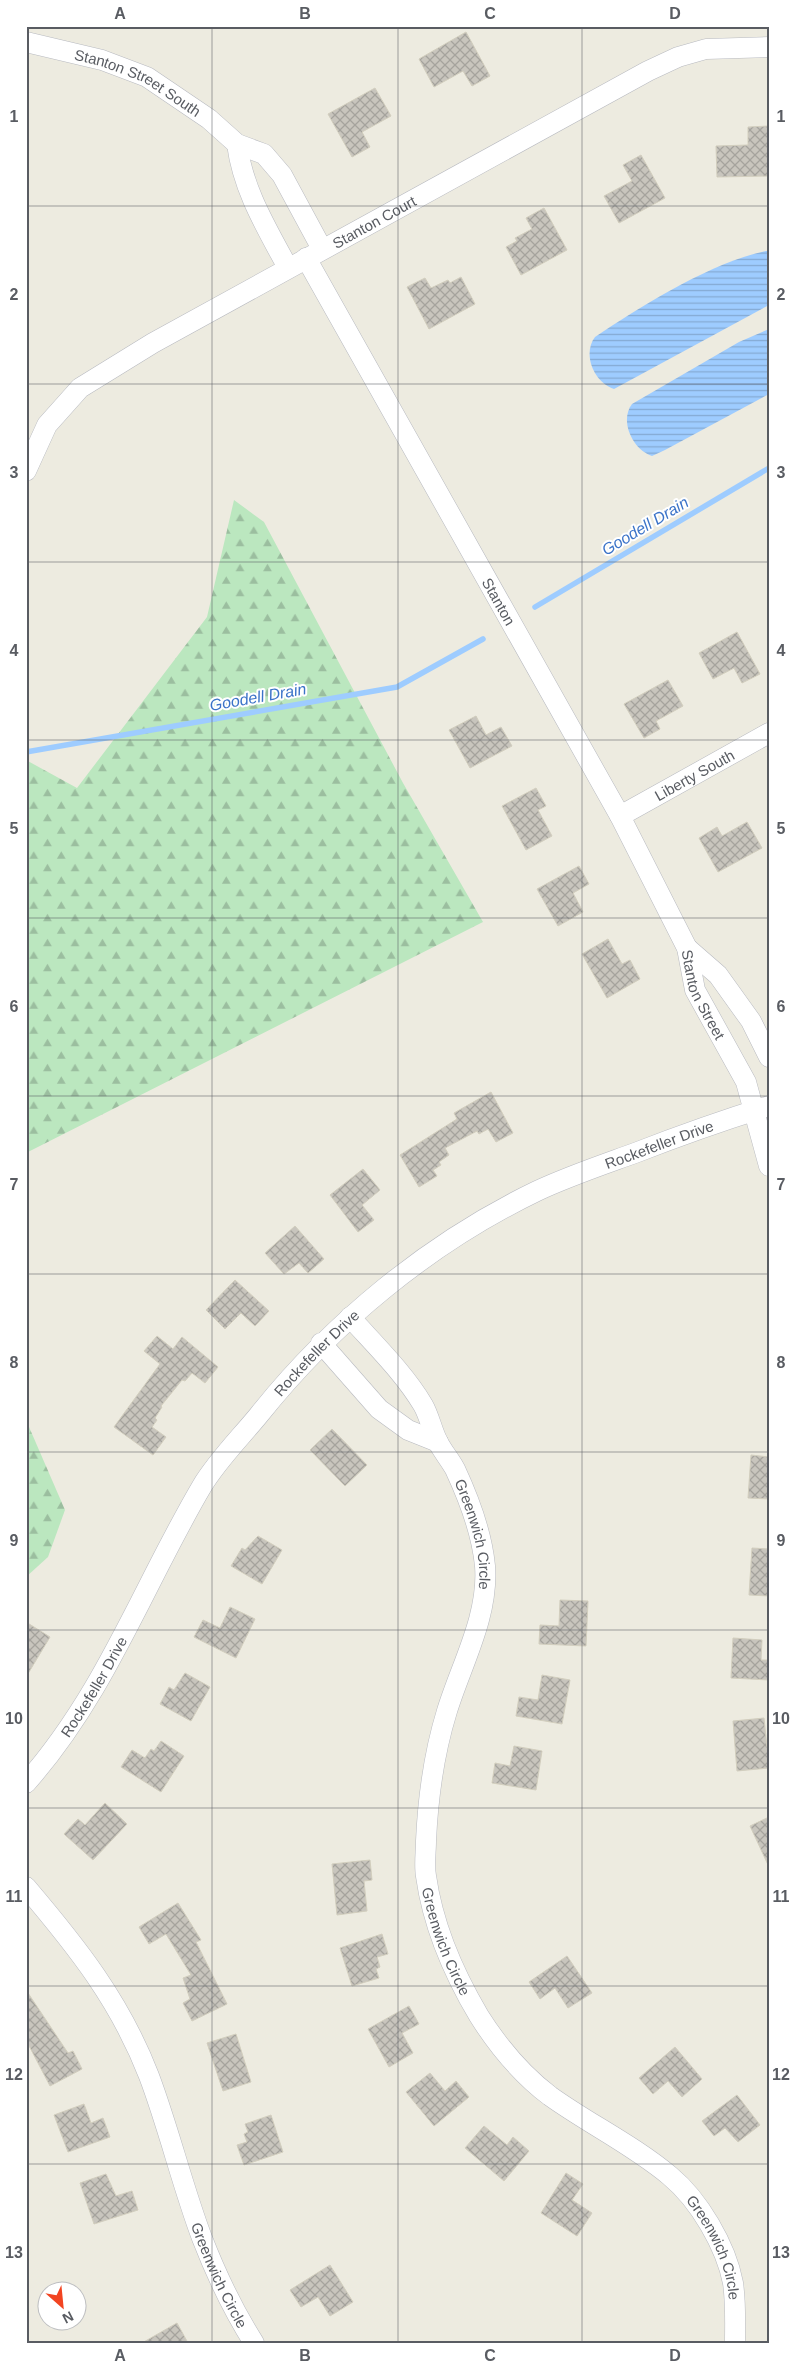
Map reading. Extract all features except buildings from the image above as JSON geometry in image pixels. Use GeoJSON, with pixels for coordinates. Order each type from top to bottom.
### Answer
{"type":"FeatureCollection","features":[{"type":"Feature","properties":{"kind":"street","name":"Stanton Street South"},"geometry":{"type":"LineString","coordinates":[[26,42],[102,60],[146,77],[209,119],[237,144],[264,154],[282,175],[314,253]]}},
{"type":"Feature","properties":{"kind":"street","name":"Stanton Court"},"geometry":{"type":"LineString","coordinates":[[26,470],[47,426],[80,388],[153,343],[623,83],[678,57],[706,49],[769,47]]}},
{"type":"Feature","properties":{"kind":"street"},"geometry":{"type":"LineString","coordinates":[[237,144],[240,169],[251,200],[288,268]]}},
{"type":"Feature","properties":{"kind":"street","name":"Stanton"},"geometry":{"type":"LineString","coordinates":[[314,253],[620,816],[687,948]]}},
{"type":"Feature","properties":{"kind":"street","name":"Liberty South"},"geometry":{"type":"LineString","coordinates":[[620,816],[769,734]]}},
{"type":"Feature","properties":{"kind":"street","name":"Stanton Street"},"geometry":{"type":"LineString","coordinates":[[687,948],[718,975],[751,1021],[769,1057]]}},
{"type":"Feature","properties":{"kind":"street","name":"Stanton Street"},"geometry":{"type":"LineString","coordinates":[[687,948],[695,990],[761,1108],[769,1166]]}},
{"type":"Feature","properties":{"kind":"street","name":"Rockefeller Drive"},"geometry":{"type":"LineString","coordinates":[[26,1782],[74,1724],[99,1683],[157,1567],[204,1482],[282,1385],[321,1343],[399,1277],[469,1229],[537,1191],[599,1166],[761,1108]]}},
{"type":"Feature","properties":{"kind":"street","name":"Greenwich Circle"},"geometry":{"type":"LineString","coordinates":[[350,1317],[424,1406],[438,1442],[454,1468],[470,1507],[481,1543],[485,1570],[481,1603],[473,1641],[447,1712],[429,1787],[425,1874],[438,1926],[458,1978],[481,2019],[508,2058],[548,2094],[672,2177],[701,2212],[721,2245],[732,2282],[735,2312],[735,2343]]}},
{"type":"Feature","properties":{"kind":"street"},"geometry":{"type":"LineString","coordinates":[[321,1343],[380,1409],[408,1430],[438,1442]]}},
{"type":"Feature","properties":{"kind":"street","name":"Greenwich Circle"},"geometry":{"type":"LineString","coordinates":[[26,1887],[79,1950],[127,2028],[148,2076],[202,2238],[234,2311],[254,2343]]}},
{"type":"Feature","properties":{"kind":"green space"},"geometry":{"type":"Polygon","coordinates":[[[234,500],[264,522],[403,783],[483,922],[26,1153],[26,760],[77,788],[207,617],[234,500]]]}},
{"type":"Feature","properties":{"kind":"green space"},"geometry":{"type":"Polygon","coordinates":[[[26,1420],[65,1510],[48,1557],[26,1577],[26,1420]]]}},
{"type":"Feature","properties":{"kind":"water"},"geometry":{"type":"Polygon","coordinates":[[[769,251],[769,305],[614,389],[601,381],[592,367],[590,359],[591,344],[595,337],[678,286],[723,265],[769,251]]]}},
{"type":"Feature","properties":{"kind":"water"},"geometry":{"type":"Polygon","coordinates":[[[769,329],[769,394],[652,456],[639,448],[630,434],[628,426],[628,411],[632,404],[739,342],[769,329]]]}},
{"type":"Feature","properties":{"kind":"waterway","name":"Goodell Drain"},"geometry":{"type":"LineString","coordinates":[[535,607],[769,468]]}},
{"type":"Feature","properties":{"kind":"waterway","name":"Goodell Drain"},"geometry":{"type":"LineString","coordinates":[[26,752],[397,687],[483,639]]}}]}
